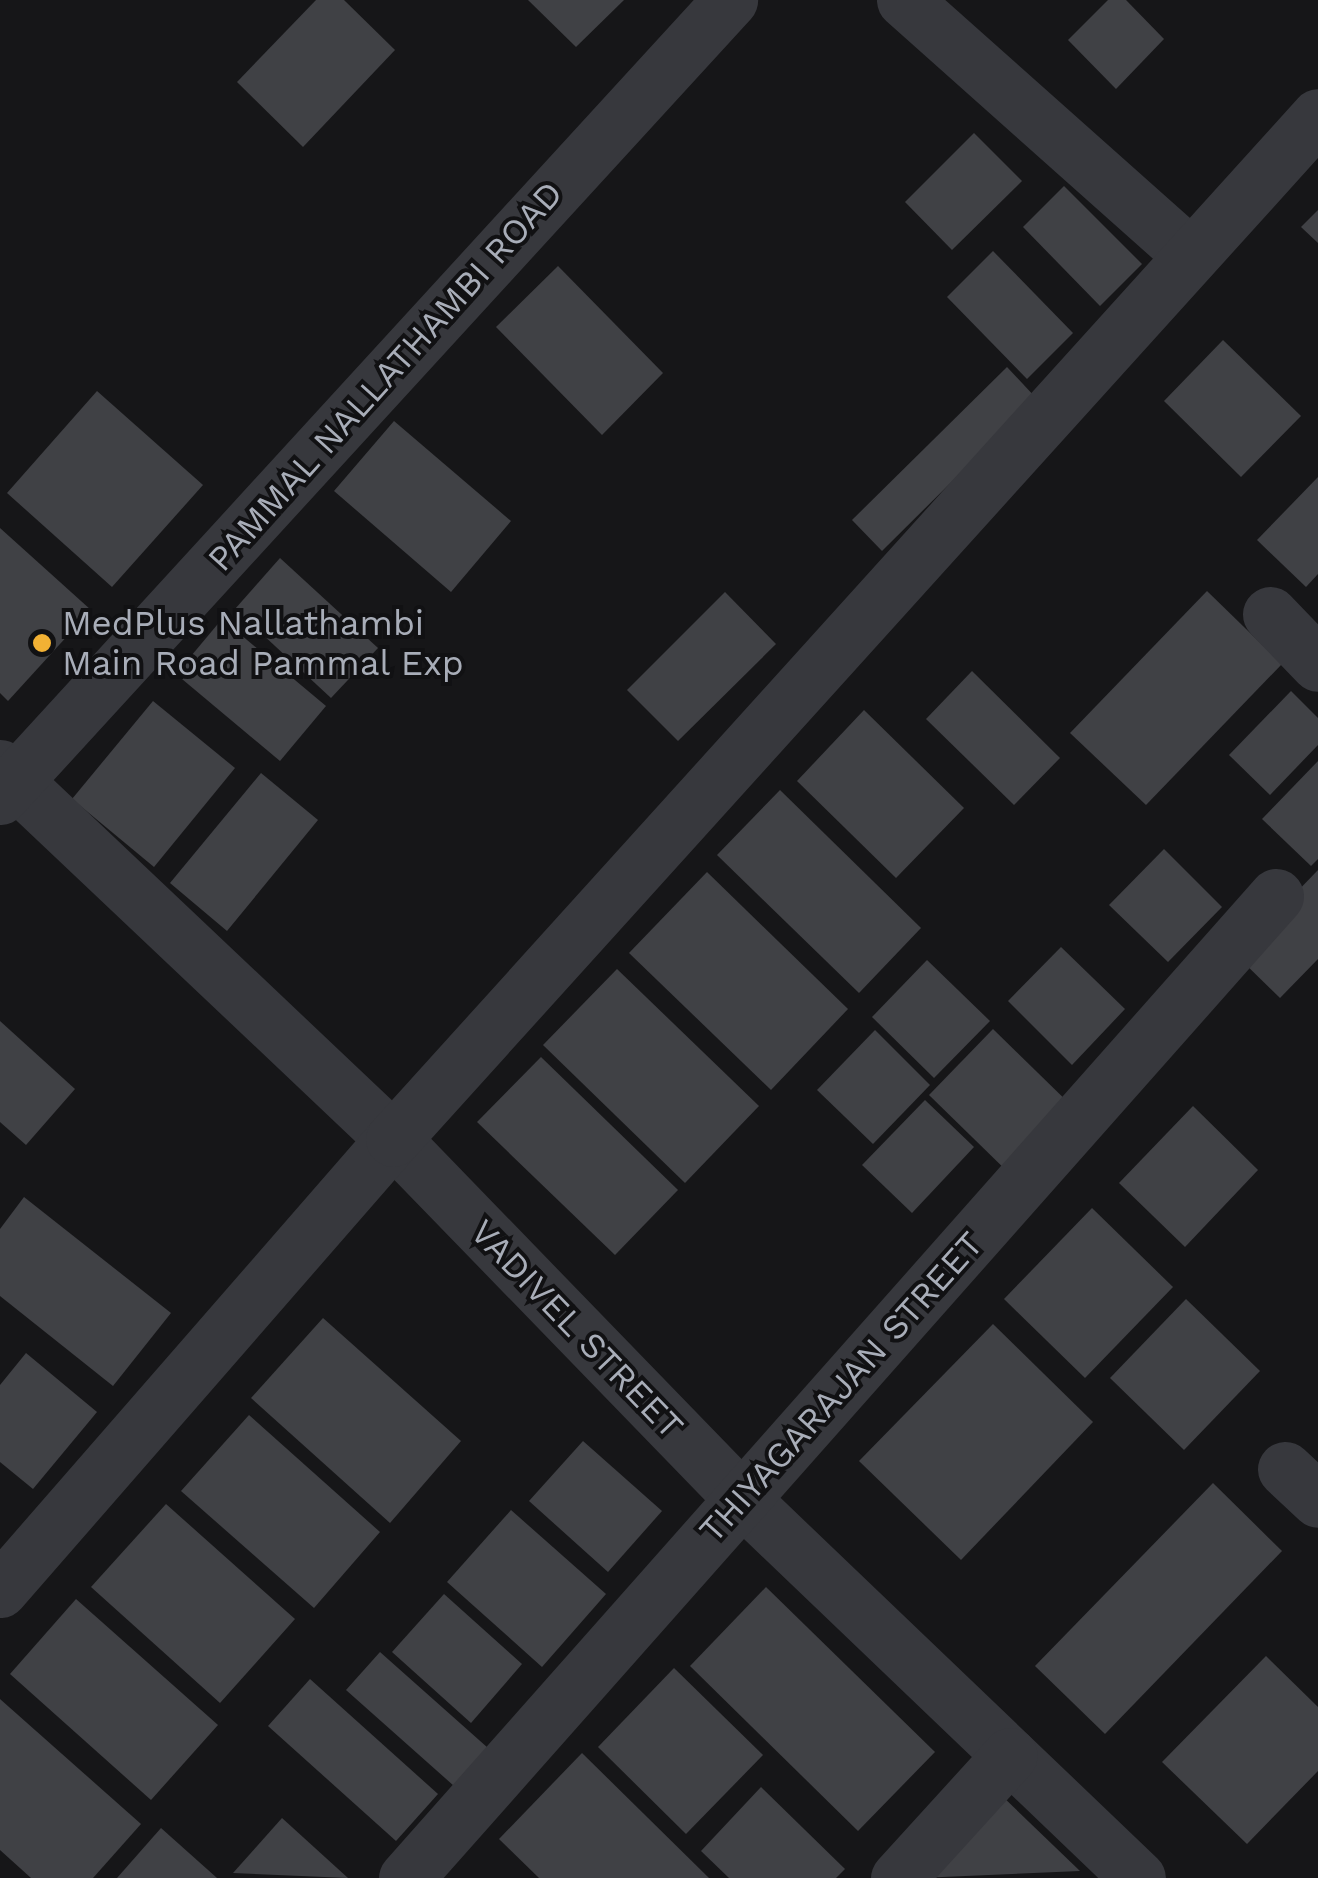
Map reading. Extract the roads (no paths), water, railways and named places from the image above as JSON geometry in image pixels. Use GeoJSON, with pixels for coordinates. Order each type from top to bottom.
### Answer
{"type":"FeatureCollection","features":[{"type":"Feature","properties":{"kind":"street","name":"PAMMAL NALLATHAMBI ROAD"},"geometry":{"type":"LineString","coordinates":[[5,781],[730,0]]}},
{"type":"Feature","properties":{"kind":"street"},"geometry":{"type":"LineString","coordinates":[[904,0],[1189,254]]}},
{"type":"Feature","properties":{"kind":"street"},"geometry":{"type":"LineString","coordinates":[[0,1590],[393,1138],[1189,254],[1318,116]]}},
{"type":"Feature","properties":{"kind":"street"},"geometry":{"type":"LineString","coordinates":[[1270,614],[1318,664]]}},
{"type":"Feature","properties":{"kind":"street","name":"VADIVEL STREET"},"geometry":{"type":"LineString","coordinates":[[5,781],[393,1138],[742,1499],[1138,1878]]}},
{"type":"Feature","properties":{"kind":"street","name":"THIYAGARAJAN STREET"},"geometry":{"type":"LineString","coordinates":[[406,1878],[1276,896]]}},
{"type":"Feature","properties":{"kind":"street"},"geometry":{"type":"LineString","coordinates":[[898,1878],[1010,1755]]}},
{"type":"Feature","properties":{"kind":"place","name":"MedPlus Nallathambi Main Road Pammal Exp"},"geometry":{"type":"Point","coordinates":[42,643]}}]}
